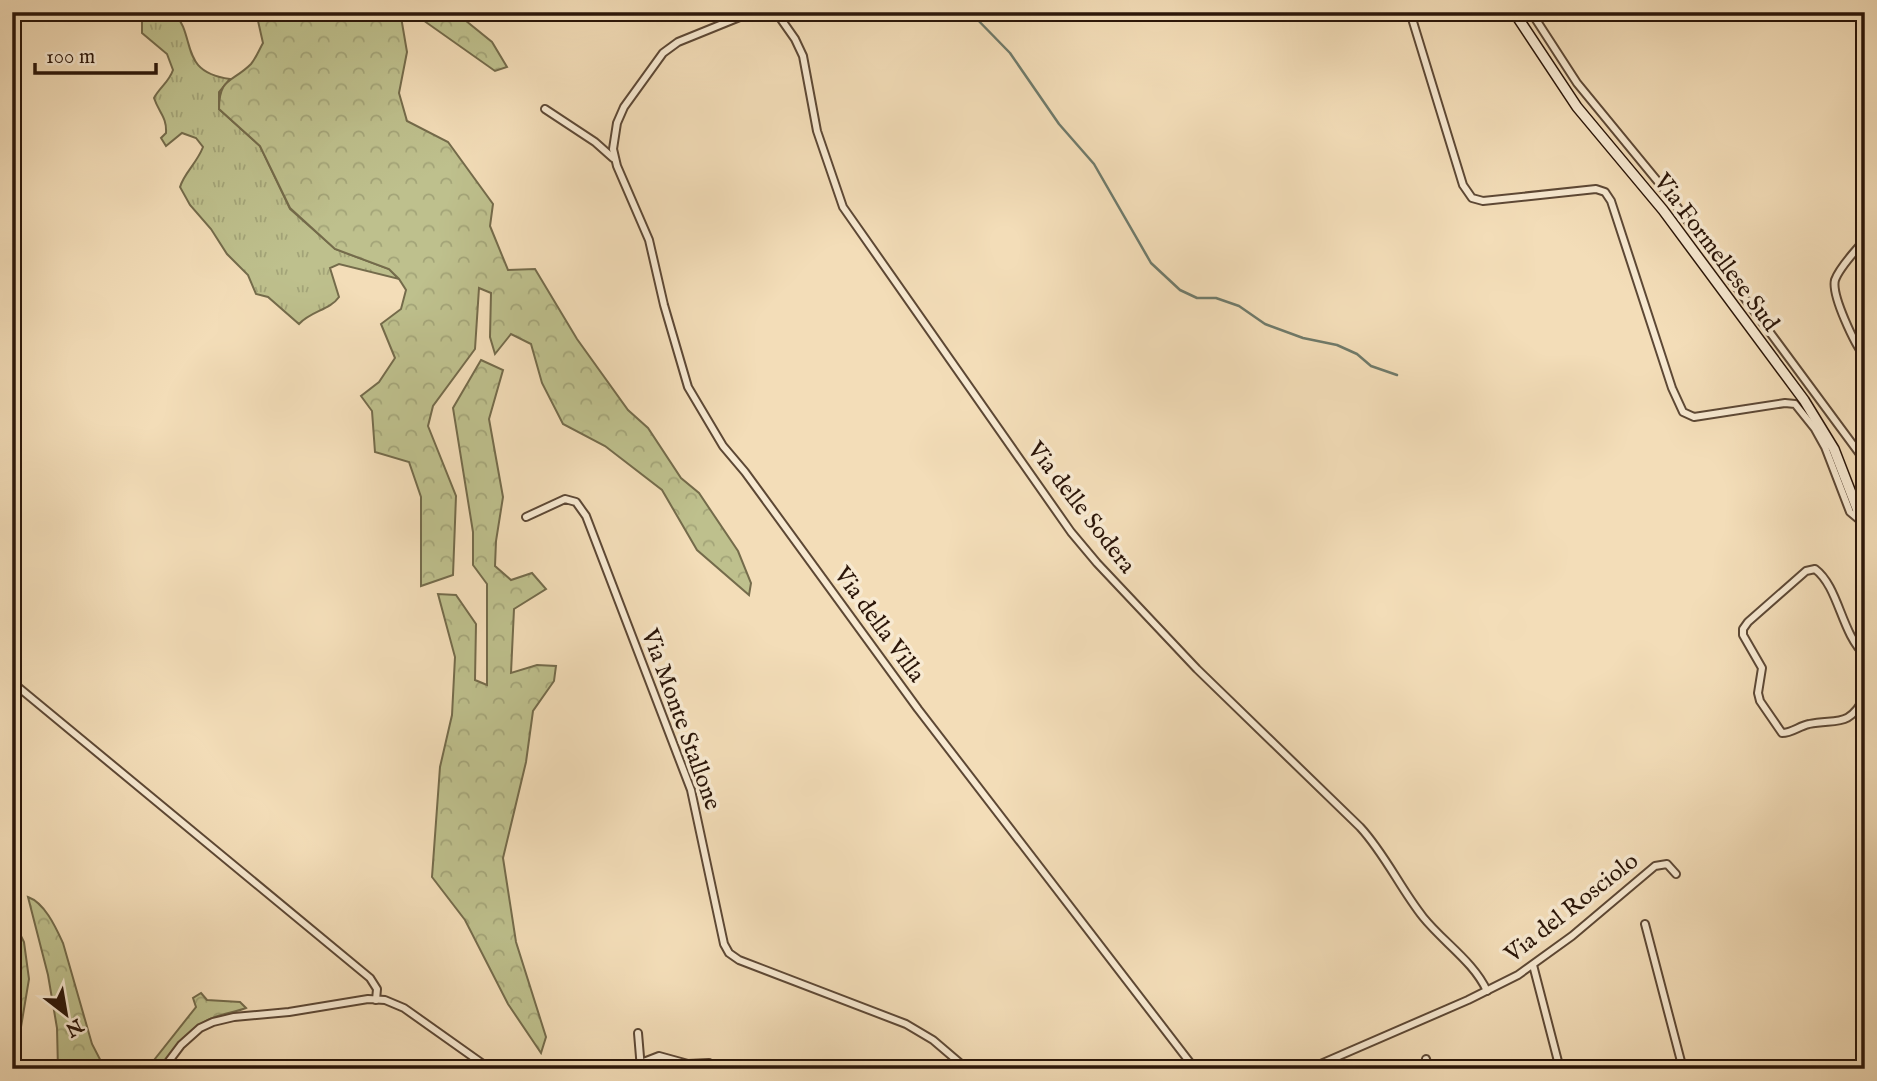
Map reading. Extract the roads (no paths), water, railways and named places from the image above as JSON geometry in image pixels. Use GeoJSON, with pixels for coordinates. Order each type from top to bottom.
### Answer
{"type":"FeatureCollection","features":[{"type":"Feature","properties":{"kind":"street","name":"Via della Villa"},"geometry":{"type":"LineString","coordinates":[[751,12],[678,42],[663,53],[620,114],[614,139],[614,159],[649,240],[688,387],[723,446],[960,764],[1195,1069]]}},
{"type":"Feature","properties":{"kind":"street","name":"Via delle Sodera"},"geometry":{"type":"LineString","coordinates":[[776,12],[803,56],[817,131],[843,207],[1071,532],[1198,669],[1365,832],[1421,915],[1477,974],[1487,991]]}},
{"type":"Feature","properties":{"kind":"street"},"geometry":{"type":"LineString","coordinates":[[1410,12],[1468,194],[1485,201],[1596,189],[1605,192],[1611,201],[1672,388],[1683,412],[1694,417],[1785,403],[1797,405],[1825,447],[1850,512],[1864,525]]}},
{"type":"Feature","properties":{"kind":"street","name":"Via Formellese Sud"},"geometry":{"type":"LineString","coordinates":[[1514,12],[1577,107],[1667,215],[1804,400],[1836,454],[1864,525]]}},
{"type":"Feature","properties":{"kind":"street"},"geometry":{"type":"LineString","coordinates":[[1531,12],[1577,83],[1664,189],[1865,461]]}},
{"type":"Feature","properties":{"kind":"street"},"geometry":{"type":"LineString","coordinates":[[1865,77],[1865,93]]}},
{"type":"Feature","properties":{"kind":"street","name":"Via della Villa"},"geometry":{"type":"LineString","coordinates":[[545,109],[595,142],[614,159]]}},
{"type":"Feature","properties":{"kind":"street"},"geometry":{"type":"LineString","coordinates":[[1865,239],[1839,273],[1834,286],[1853,339],[1865,357]]}},
{"type":"Feature","properties":{"kind":"street","name":"Via Monte Stallone"},"geometry":{"type":"LineString","coordinates":[[526,517],[565,499],[578,504],[586,516],[691,790],[724,944],[729,953],[738,960],[906,1024],[933,1040],[967,1069]]}},
{"type":"Feature","properties":{"kind":"street"},"geometry":{"type":"LineString","coordinates":[[1865,655],[1851,639],[1836,602],[1815,569],[1806,571],[1742,629],[1762,668],[1758,693],[1760,701],[1782,733],[1810,724],[1840,721],[1854,712],[1865,696]]}},
{"type":"Feature","properties":{"kind":"street"},"geometry":{"type":"LineString","coordinates":[[12,682],[370,978],[377,989],[376,1000]]}},
{"type":"Feature","properties":{"kind":"street","name":"Via del Rosciolo"},"geometry":{"type":"LineString","coordinates":[[1309,1069],[1487,991],[1533,965],[1579,931],[1655,866],[1667,864],[1676,874]]}},
{"type":"Feature","properties":{"kind":"street"},"geometry":{"type":"LineString","coordinates":[[1645,924],[1683,1069]]}},
{"type":"Feature","properties":{"kind":"street"},"geometry":{"type":"LineString","coordinates":[[1533,965],[1560,1069]]}},
{"type":"Feature","properties":{"kind":"street"},"geometry":{"type":"LineString","coordinates":[[163,1069],[181,1045],[201,1028],[213,1022],[234,1017],[300,1011],[357,1000],[376,1000],[404,1007],[490,1069]]}},
{"type":"Feature","properties":{"kind":"street"},"geometry":{"type":"LineString","coordinates":[[638,1033],[641,1066],[657,1056],[688,1064],[709,1063]]}},
{"type":"Feature","properties":{"kind":"street"},"geometry":{"type":"LineString","coordinates":[[1426,1059],[1429,1069]]}},
{"type":"Feature","properties":{"kind":"waterway"},"geometry":{"type":"LineString","coordinates":[[970,12],[1010,53],[1059,124],[1094,164],[1151,263],[1180,290],[1197,298],[1216,298],[1239,306],[1265,324],[1303,338],[1337,345],[1357,354],[1371,366],[1397,375]]}}]}
